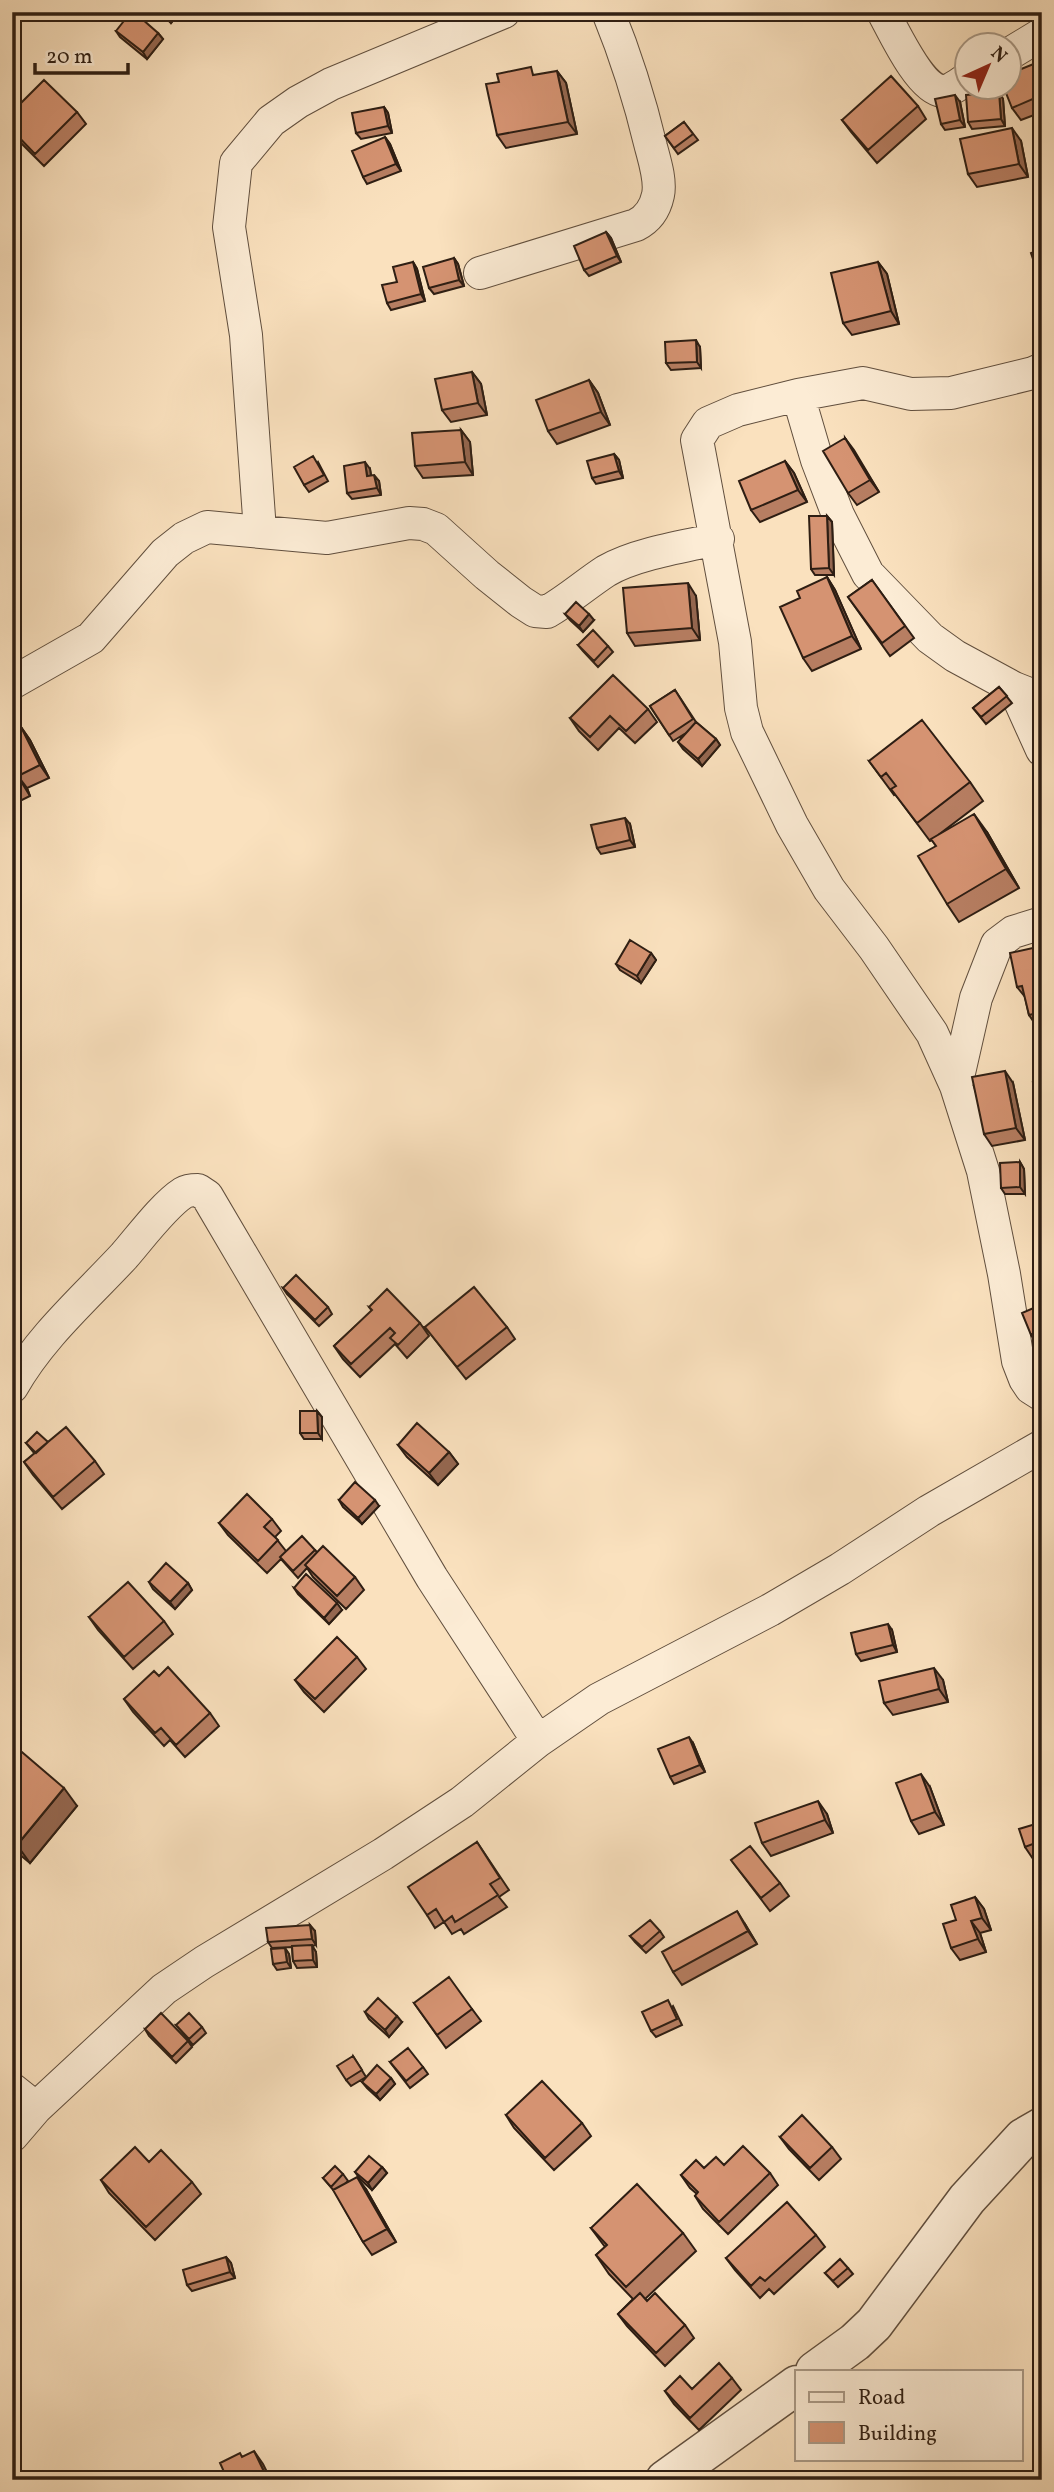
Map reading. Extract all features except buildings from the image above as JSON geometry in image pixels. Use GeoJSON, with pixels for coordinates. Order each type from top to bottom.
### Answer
{"type":"FeatureCollection","features":[{"type":"Feature","properties":{"kind":"street"},"geometry":{"type":"LineString","coordinates":[[260,531],[246,335],[229,227],[236,163],[271,121],[298,102],[331,84],[505,12]]}},
{"type":"Feature","properties":{"kind":"street"},"geometry":{"type":"LineString","coordinates":[[480,273],[636,225],[644,221],[651,212],[658,188],[655,164],[638,94],[608,12]]}},
{"type":"Feature","properties":{"kind":"street"},"geometry":{"type":"LineString","coordinates":[[883,12],[904,51],[930,85],[942,91],[953,87]]}},
{"type":"Feature","properties":{"kind":"street"},"geometry":{"type":"LineString","coordinates":[[1023,46],[1042,34]]}},
{"type":"Feature","properties":{"kind":"street"},"geometry":{"type":"LineString","coordinates":[[1042,369],[951,393],[911,394],[863,383],[798,395],[738,410],[704,426],[698,443],[718,539],[735,642],[741,708],[747,732],[792,825],[829,889],[874,948],[932,1033],[956,1086],[983,1171],[1018,1361],[1031,1388],[1042,1395]]}},
{"type":"Feature","properties":{"kind":"street"},"geometry":{"type":"LineString","coordinates":[[798,395],[817,460],[834,504],[868,574],[930,639],[955,656],[1028,694],[1023,713],[1042,750]]}},
{"type":"Feature","properties":{"kind":"street"},"geometry":{"type":"LineString","coordinates":[[12,683],[91,638],[165,553],[184,538],[206,527],[327,538],[409,523],[423,523],[436,529],[486,575],[521,602],[541,612],[556,607],[608,570],[678,547],[718,539]]}},
{"type":"Feature","properties":{"kind":"street"},"geometry":{"type":"LineString","coordinates":[[956,1086],[976,998],[997,944],[1013,932],[1042,923]]}},
{"type":"Feature","properties":{"kind":"street"},"geometry":{"type":"LineString","coordinates":[[12,1387],[26,1362],[44,1339],[83,1301],[181,1194],[198,1190],[207,1196],[432,1578],[538,1741]]}},
{"type":"Feature","properties":{"kind":"street"},"geometry":{"type":"LineString","coordinates":[[12,2136],[24,2099],[164,1989],[204,1962],[395,1847],[462,1802],[538,1741],[599,1699],[769,1610],[840,1569],[929,1511],[1042,1446]]}},
{"type":"Feature","properties":{"kind":"street"},"geometry":{"type":"LineString","coordinates":[[816,2370],[855,2343],[874,2324],[967,2199],[1016,2145],[1042,2127]]}},
{"type":"Feature","properties":{"kind":"street"},"geometry":{"type":"LineString","coordinates":[[666,2480],[795,2386]]}}]}
